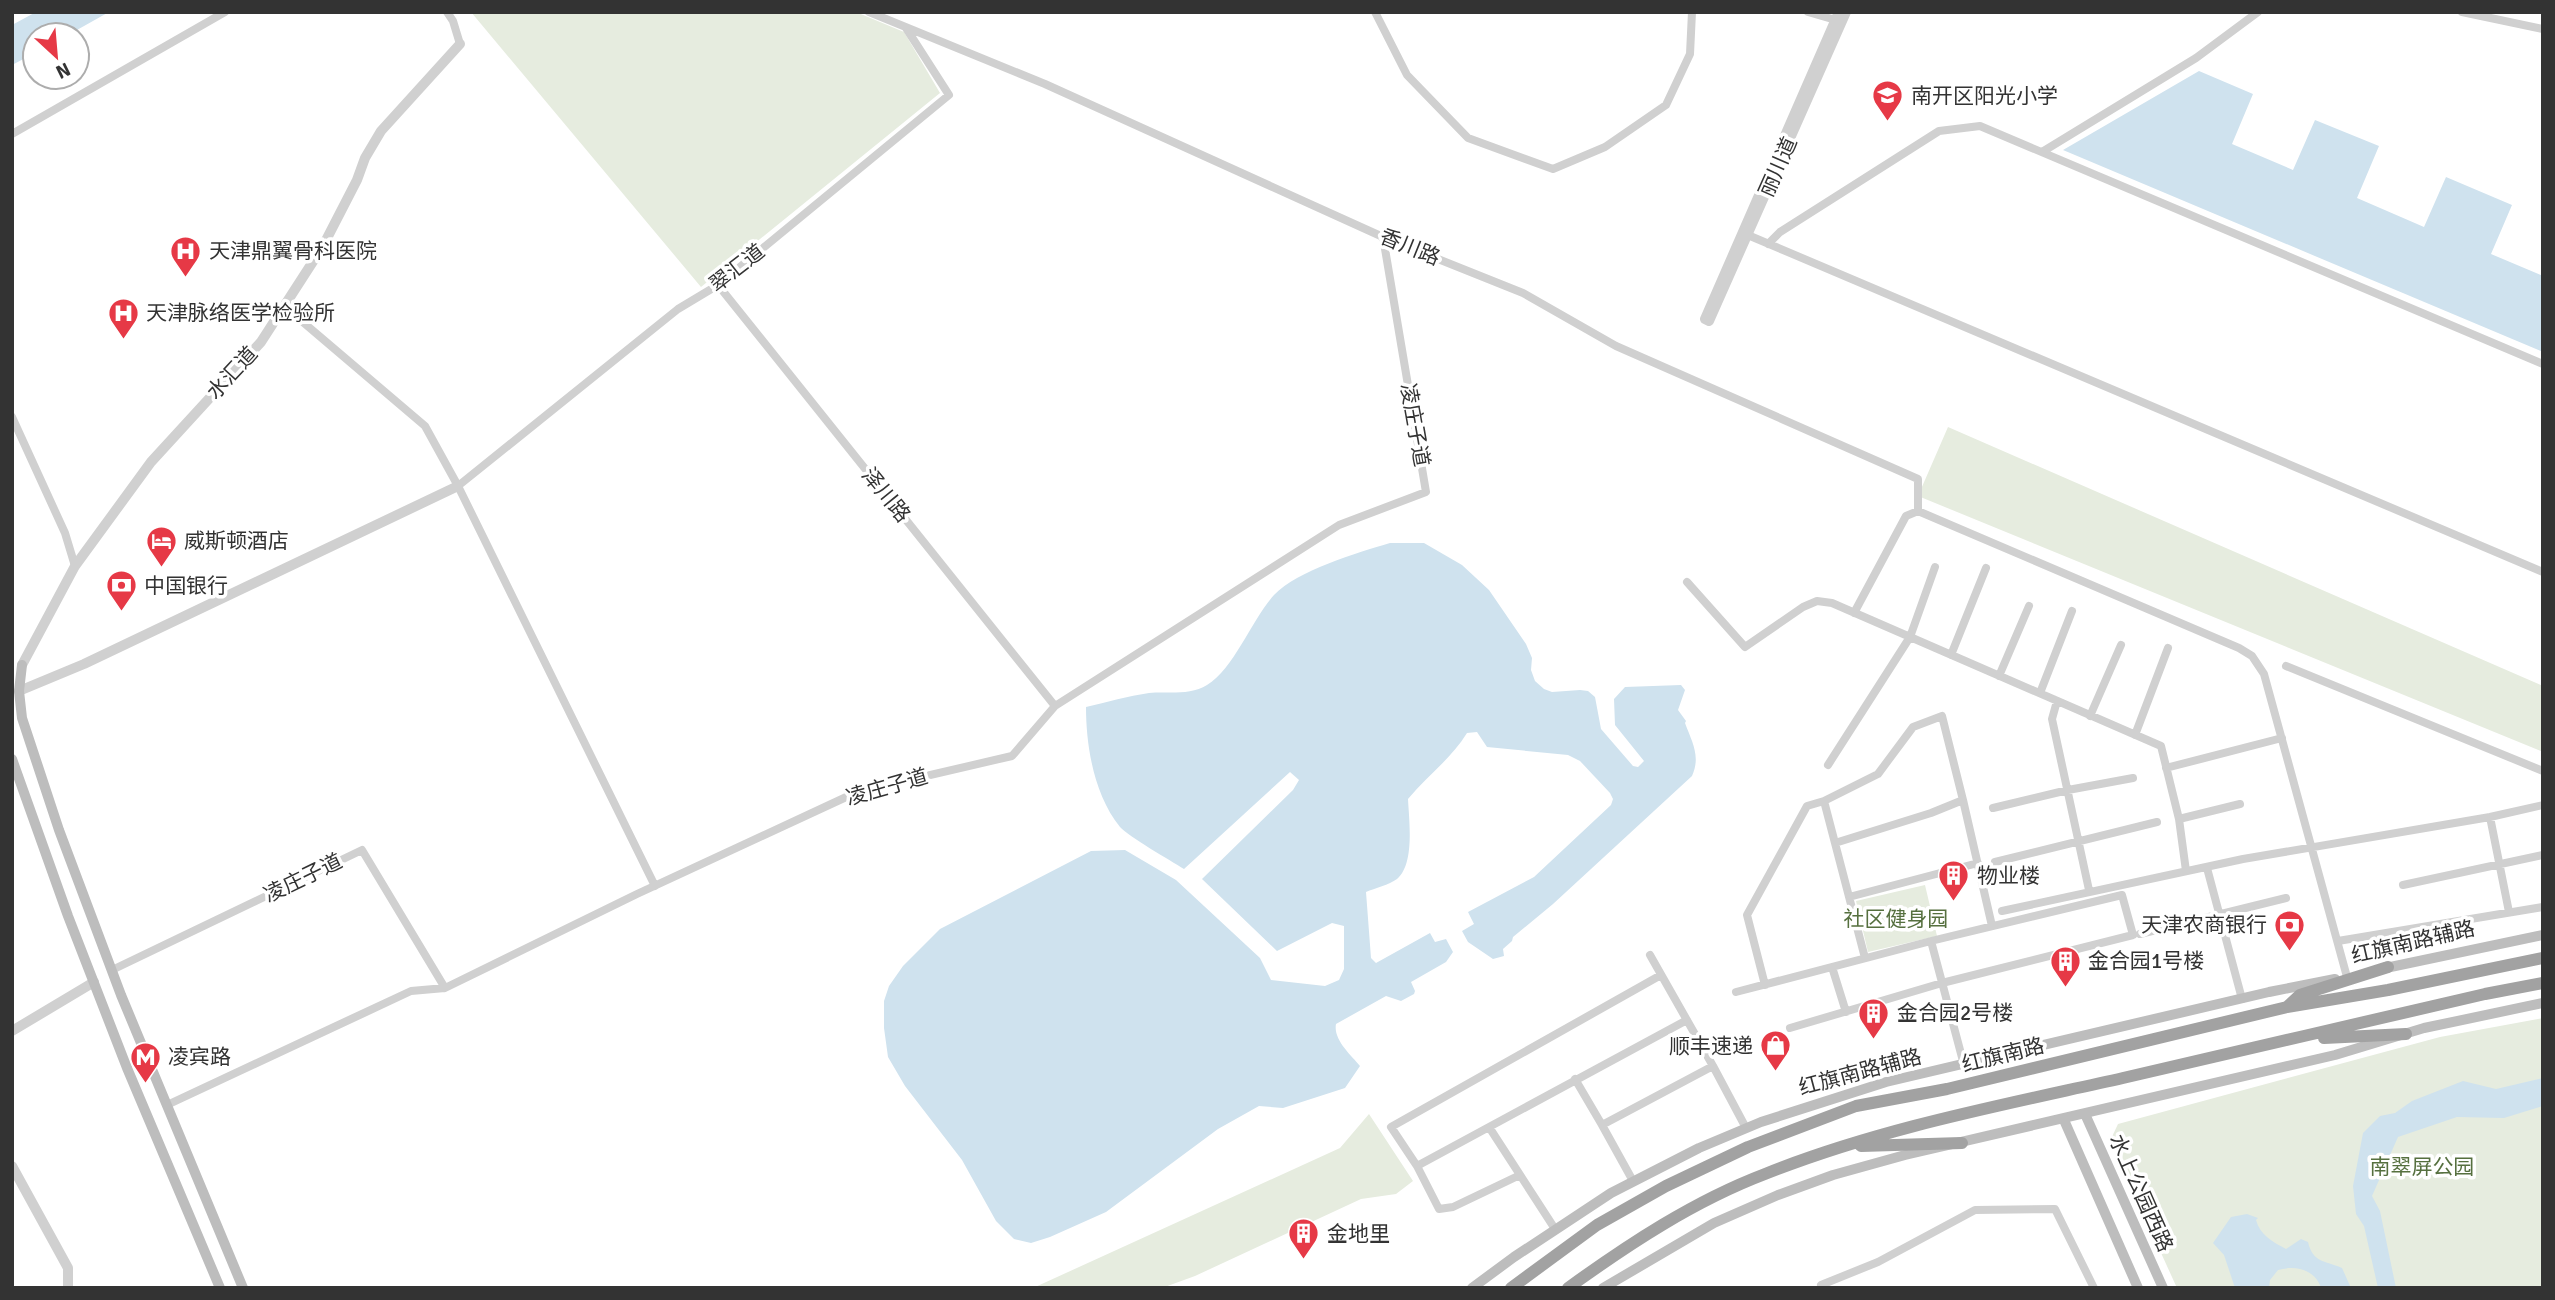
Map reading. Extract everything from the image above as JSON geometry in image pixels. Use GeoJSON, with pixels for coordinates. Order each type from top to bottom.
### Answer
{"type":"FeatureCollection","features":[{"type":"Feature","properties":{"kind":"highway","name":"红旗南路"},"geometry":{"type":"LineString","coordinates":[[1512,1286],[1597,1226],[1666,1186],[1748,1147],[1856,1106],[1947,1088],[2287,1007],[2388,990],[2543,958]]}},
{"type":"Feature","properties":{"kind":"highway"},"geometry":{"type":"LineString","coordinates":[[2287,1007],[2300,995],[2388,967]]}},
{"type":"Feature","properties":{"kind":"highway"},"geometry":{"type":"LineString","coordinates":[[1568,1288],[1627,1245],[1707,1201],[1763,1174],[1843,1146],[1916,1126],[2441,1004],[2543,984]]}},
{"type":"Feature","properties":{"kind":"highway"},"geometry":{"type":"LineString","coordinates":[[2288,1040],[2406,1034]]}},
{"type":"Feature","properties":{"kind":"highway"},"geometry":{"type":"LineString","coordinates":[[1843,1146],[1962,1143]]}},
{"type":"Feature","properties":{"kind":"main road"},"geometry":{"type":"LineString","coordinates":[[17,664],[22,718],[59,830],[112,971],[243,1288]]}},
{"type":"Feature","properties":{"kind":"main road"},"geometry":{"type":"LineString","coordinates":[[13,764],[127,1068],[220,1288]]}},
{"type":"Feature","properties":{"kind":"main road","name":"红旗南路辅路"},"geometry":{"type":"LineString","coordinates":[[1472,1288],[1611,1192],[1699,1148],[1811,1105],[1886,1082],[2242,999],[2543,935]]}},
{"type":"Feature","properties":{"kind":"main road"},"geometry":{"type":"LineString","coordinates":[[1603,1288],[1692,1236],[1778,1195],[1872,1164],[2343,1053],[2498,1011],[2543,1003]]}},
{"type":"Feature","properties":{"kind":"main road","name":"水上公园西路"},"geometry":{"type":"LineString","coordinates":[[2085,1114],[2163,1288]]}},
{"type":"Feature","properties":{"kind":"main road","name":"水上公园西路"},"geometry":{"type":"LineString","coordinates":[[2064,1120],[2138,1288]]}},
{"type":"Feature","properties":{"kind":"street"},"geometry":{"type":"LineString","coordinates":[[12,134],[225,12]]}},
{"type":"Feature","properties":{"kind":"street"},"geometry":{"type":"LineString","coordinates":[[447,12],[453,21],[460,44]]}},
{"type":"Feature","properties":{"kind":"street","name":"香川路"},"geometry":{"type":"LineString","coordinates":[[869,12],[1045,84],[1383,237],[1523,293],[1616,346],[1919,480],[1918,510]]}},
{"type":"Feature","properties":{"kind":"street"},"geometry":{"type":"LineString","coordinates":[[1375,12],[1407,75],[1468,138],[1553,169],[1605,147],[1666,105],[1690,54],[1692,12]]}},
{"type":"Feature","properties":{"kind":"street"},"geometry":{"type":"LineString","coordinates":[[1808,12],[1841,17]]}},
{"type":"Feature","properties":{"kind":"street"},"geometry":{"type":"LineString","coordinates":[[2042,152],[2196,58],[2258,12]]}},
{"type":"Feature","properties":{"kind":"street"},"geometry":{"type":"LineString","coordinates":[[2462,12],[2543,29]]}},
{"type":"Feature","properties":{"kind":"street","name":"丽川道"},"geometry":{"type":"LineString","coordinates":[[1707,320],[1841,17]]}},
{"type":"Feature","properties":{"kind":"street","name":"翠汇道"},"geometry":{"type":"LineString","coordinates":[[458,486],[678,309],[718,285],[949,95],[906,27]]}},
{"type":"Feature","properties":{"kind":"street","name":"水汇道"},"geometry":{"type":"LineString","coordinates":[[17,664],[29,652],[75,566],[151,462],[261,342],[323,246],[357,180],[365,158],[381,131],[460,44]]}},
{"type":"Feature","properties":{"kind":"street"},"geometry":{"type":"LineString","coordinates":[[1768,244],[1780,232],[1939,131],[1980,126],[2543,364]]}},
{"type":"Feature","properties":{"kind":"street"},"geometry":{"type":"LineString","coordinates":[[1745,234],[2543,572]]}},
{"type":"Feature","properties":{"kind":"street","name":"凌庄子道"},"geometry":{"type":"LineString","coordinates":[[112,971],[362,850],[445,988],[857,792],[1012,756],[1055,706],[1339,525],[1426,492],[1383,237]]}},
{"type":"Feature","properties":{"kind":"street","name":"泽川路"},"geometry":{"type":"LineString","coordinates":[[718,285],[1055,706]]}},
{"type":"Feature","properties":{"kind":"street"},"geometry":{"type":"LineString","coordinates":[[284,306],[425,426],[458,486],[655,886]]}},
{"type":"Feature","properties":{"kind":"street"},"geometry":{"type":"LineString","coordinates":[[12,417],[65,533],[75,566]]}},
{"type":"Feature","properties":{"kind":"street"},"geometry":{"type":"LineString","coordinates":[[19,691],[84,664],[458,486]]}},
{"type":"Feature","properties":{"kind":"street"},"geometry":{"type":"LineString","coordinates":[[1854,613],[1906,516],[1918,510],[2239,648],[2252,656],[2264,674],[2347,976]]}},
{"type":"Feature","properties":{"kind":"street"},"geometry":{"type":"LineString","coordinates":[[1828,765],[1910,637],[1935,567]]}},
{"type":"Feature","properties":{"kind":"street"},"geometry":{"type":"LineString","coordinates":[[1951,655],[1986,568]]}},
{"type":"Feature","properties":{"kind":"street"},"geometry":{"type":"LineString","coordinates":[[1687,582],[1745,647],[1803,607],[1817,601],[1832,603],[2161,746],[2179,819],[2186,871]]}},
{"type":"Feature","properties":{"kind":"street"},"geometry":{"type":"LineString","coordinates":[[1999,676],[2029,606]]}},
{"type":"Feature","properties":{"kind":"street"},"geometry":{"type":"LineString","coordinates":[[2039,693],[2072,611]]}},
{"type":"Feature","properties":{"kind":"street"},"geometry":{"type":"LineString","coordinates":[[2090,716],[2121,645]]}},
{"type":"Feature","properties":{"kind":"street"},"geometry":{"type":"LineString","coordinates":[[2135,735],[2168,648]]}},
{"type":"Feature","properties":{"kind":"street"},"geometry":{"type":"LineString","coordinates":[[2286,666],[2543,771]]}},
{"type":"Feature","properties":{"kind":"street"},"geometry":{"type":"LineString","coordinates":[[2057,701],[2052,719],[2089,890]]}},
{"type":"Feature","properties":{"kind":"street"},"geometry":{"type":"LineString","coordinates":[[1765,985],[1747,915],[1807,806],[1824,801],[1878,774],[1913,727],[1942,716],[1992,926]]}},
{"type":"Feature","properties":{"kind":"street"},"geometry":{"type":"LineString","coordinates":[[2166,768],[2282,738]]}},
{"type":"Feature","properties":{"kind":"street"},"geometry":{"type":"LineString","coordinates":[[1993,808],[2133,778]]}},
{"type":"Feature","properties":{"kind":"street"},"geometry":{"type":"LineString","coordinates":[[1835,843],[1931,813],[1963,800]]}},
{"type":"Feature","properties":{"kind":"street"},"geometry":{"type":"LineString","coordinates":[[1824,801],[1865,958]]}},
{"type":"Feature","properties":{"kind":"street"},"geometry":{"type":"LineString","coordinates":[[2179,819],[2240,804]]}},
{"type":"Feature","properties":{"kind":"street"},"geometry":{"type":"LineString","coordinates":[[2002,911],[2089,890],[2243,859],[2490,817],[2543,805]]}},
{"type":"Feature","properties":{"kind":"street"},"geometry":{"type":"LineString","coordinates":[[2490,817],[2510,912]]}},
{"type":"Feature","properties":{"kind":"street"},"geometry":{"type":"LineString","coordinates":[[1995,862],[2157,822]]}},
{"type":"Feature","properties":{"kind":"street"},"geometry":{"type":"LineString","coordinates":[[2403,885],[2543,855]]}},
{"type":"Feature","properties":{"kind":"street"},"geometry":{"type":"LineString","coordinates":[[1849,897],[1978,863]]}},
{"type":"Feature","properties":{"kind":"street"},"geometry":{"type":"LineString","coordinates":[[2207,868],[2242,999]]}},
{"type":"Feature","properties":{"kind":"street"},"geometry":{"type":"LineString","coordinates":[[1736,992],[2123,895],[2133,935],[1942,983],[1790,1028]]}},
{"type":"Feature","properties":{"kind":"street"},"geometry":{"type":"LineString","coordinates":[[2140,934],[2286,898]]}},
{"type":"Feature","properties":{"kind":"street"},"geometry":{"type":"LineString","coordinates":[[2338,941],[2543,906]]}},
{"type":"Feature","properties":{"kind":"street"},"geometry":{"type":"LineString","coordinates":[[1931,941],[1964,1065]]}},
{"type":"Feature","properties":{"kind":"street"},"geometry":{"type":"LineString","coordinates":[[1650,955],[1746,1128]]}},
{"type":"Feature","properties":{"kind":"street"},"geometry":{"type":"LineString","coordinates":[[1832,967],[1846,1012]]}},
{"type":"Feature","properties":{"kind":"street"},"geometry":{"type":"LineString","coordinates":[[1520,1175],[1453,1207],[1439,1209],[1417,1166],[1391,1127],[1661,975]]}},
{"type":"Feature","properties":{"kind":"street"},"geometry":{"type":"LineString","coordinates":[[12,1031],[94,982]]}},
{"type":"Feature","properties":{"kind":"street"},"geometry":{"type":"LineString","coordinates":[[167,1105],[411,991],[445,988]]}},
{"type":"Feature","properties":{"kind":"street"},"geometry":{"type":"LineString","coordinates":[[1417,1166],[1687,1020]]}},
{"type":"Feature","properties":{"kind":"street"},"geometry":{"type":"LineString","coordinates":[[1602,1125],[1713,1066]]}},
{"type":"Feature","properties":{"kind":"street"},"geometry":{"type":"LineString","coordinates":[[1575,1079],[1633,1181]]}},
{"type":"Feature","properties":{"kind":"street"},"geometry":{"type":"LineString","coordinates":[[1489,1127],[1555,1229]]}},
{"type":"Feature","properties":{"kind":"street"},"geometry":{"type":"LineString","coordinates":[[12,1166],[68,1268],[68,1288]]}},
{"type":"Feature","properties":{"kind":"street"},"geometry":{"type":"LineString","coordinates":[[1823,1288],[1821,1285],[1878,1262],[1975,1210],[2055,1209],[2094,1288]]}},
{"type":"Feature","properties":{"kind":"green space"},"geometry":{"type":"Polygon","coordinates":[[[471,12],[856,12],[904,32],[940,93],[701,287],[471,12]]]}},
{"type":"Feature","properties":{"kind":"green space"},"geometry":{"type":"Polygon","coordinates":[[[1948,427],[2543,686],[2543,752],[1918,496],[1948,427]]]}},
{"type":"Feature","properties":{"kind":"green space","name":"社区健身园"},"geometry":{"type":"Polygon","coordinates":[[[1925,885],[1937,936],[1868,952],[1856,901],[1925,885]]]}},
{"type":"Feature","properties":{"kind":"green space","name":"南翠屏公园"},"geometry":{"type":"Polygon","coordinates":[[[2543,1018],[2543,1288],[2177,1288],[2110,1141],[2118,1124],[2440,1037],[2543,1018]]]}},
{"type":"Feature","properties":{"kind":"green space"},"geometry":{"type":"Polygon","coordinates":[[[1369,1114],[1413,1181],[1396,1194],[1361,1199],[1195,1276],[1162,1288],[1033,1288],[1340,1148],[1369,1114]]]}},
{"type":"Feature","properties":{"kind":"water"},"geometry":{"type":"Polygon","coordinates":[[[36,12],[109,12],[91,22],[21,21],[21,60],[12,65],[12,25],[36,12]]]}},
{"type":"Feature","properties":{"kind":"water"},"geometry":{"type":"Polygon","coordinates":[[[2199,71],[2253,94],[2232,144],[2293,170],[2315,120],[2379,146],[2357,198],[2424,227],[2446,177],[2512,205],[2491,254],[2543,276],[2543,352],[2063,150],[2199,71]]]}},
{"type":"Feature","properties":{"kind":"water"},"geometry":{"type":"Polygon","coordinates":[[[1390,543],[1424,543],[1462,565],[1489,590],[1526,644],[1532,658],[1531,670],[1535,681],[1552,692],[1580,690],[1588,691],[1595,697],[1601,729],[1633,766],[1638,767],[1644,761],[1615,725],[1614,699],[1625,687],[1681,685],[1685,690],[1678,710],[1686,721],[1696,755],[1692,776],[1553,904],[1513,937],[1503,949],[1504,956],[1493,959],[1468,942],[1462,931],[1474,924],[1468,912],[1534,877],[1611,805],[1613,799],[1580,761],[1568,755],[1487,747],[1477,732],[1467,733],[1454,751],[1408,799],[1410,841],[1403,872],[1394,881],[1366,892],[1371,958],[1376,963],[1430,933],[1435,942],[1446,939],[1453,952],[1446,962],[1411,982],[1414,994],[1401,1001],[1386,996],[1336,1024],[1337,1036],[1360,1066],[1345,1088],[1283,1108],[1259,1106],[1218,1129],[1106,1212],[1031,1243],[1014,1239],[996,1221],[962,1160],[905,1086],[888,1057],[884,1001],[889,986],[903,966],[940,929],[1091,851],[1125,850],[1176,880],[1260,958],[1271,980],[1325,986],[1339,980],[1344,969],[1344,926],[1332,923],[1277,951],[1202,879],[1293,790],[1299,780],[1290,772],[1184,869],[1125,831],[1111,814],[1093,770],[1086,707],[1149,693],[1193,691],[1207,685],[1226,668],[1266,605],[1285,586],[1329,563],[1390,543]]]}},
{"type":"Feature","properties":{"kind":"water"},"geometry":{"type":"Polygon","coordinates":[[[2543,1078],[2543,1106],[2504,1118],[2457,1117],[2398,1137],[2372,1196],[2380,1211],[2396,1288],[2378,1288],[2364,1226],[2356,1214],[2353,1186],[2363,1133],[2380,1116],[2395,1113],[2412,1101],[2463,1081],[2496,1089],[2543,1078]]]}},
{"type":"Feature","properties":{"kind":"water"},"geometry":{"type":"Polygon","coordinates":[[[2247,1214],[2258,1218],[2256,1220],[2264,1234],[2286,1249],[2301,1239],[2308,1242],[2316,1257],[2342,1268],[2351,1288],[2321,1288],[2314,1276],[2304,1270],[2291,1268],[2278,1270],[2270,1280],[2269,1288],[2235,1288],[2224,1255],[2213,1243],[2231,1217],[2247,1214]]]}},
{"type":"Feature","properties":{"kind":"place","name":"南开区阳光小学"},"geometry":{"type":"Point","coordinates":[1888,123]}},
{"type":"Feature","properties":{"kind":"place","name":"天津鼎翼骨科医院"},"geometry":{"type":"Point","coordinates":[186,278]}},
{"type":"Feature","properties":{"kind":"place","name":"天津脉络医学检验所"},"geometry":{"type":"Point","coordinates":[123,340]}},
{"type":"Feature","properties":{"kind":"place","name":"威斯顿酒店"},"geometry":{"type":"Point","coordinates":[161,568]}},
{"type":"Feature","properties":{"kind":"place","name":"中国银行"},"geometry":{"type":"Point","coordinates":[121,613]}},
{"type":"Feature","properties":{"kind":"place","name":"物业楼"},"geometry":{"type":"Point","coordinates":[1954,903]}},
{"type":"Feature","properties":{"kind":"place","name":"天津农商银行"},"geometry":{"type":"Point","coordinates":[2290,952]}},
{"type":"Feature","properties":{"kind":"place","name":"金合园1号楼"},"geometry":{"type":"Point","coordinates":[2065,988]}},
{"type":"Feature","properties":{"kind":"place","name":"金合园2号楼"},"geometry":{"type":"Point","coordinates":[1874,1040]}},
{"type":"Feature","properties":{"kind":"place","name":"顺丰速递"},"geometry":{"type":"Point","coordinates":[1776,1073]}},
{"type":"Feature","properties":{"kind":"place","name":"凌宾路"},"geometry":{"type":"Point","coordinates":[145,1084]}},
{"type":"Feature","properties":{"kind":"place","name":"金地里"},"geometry":{"type":"Point","coordinates":[1304,1261]}}]}
